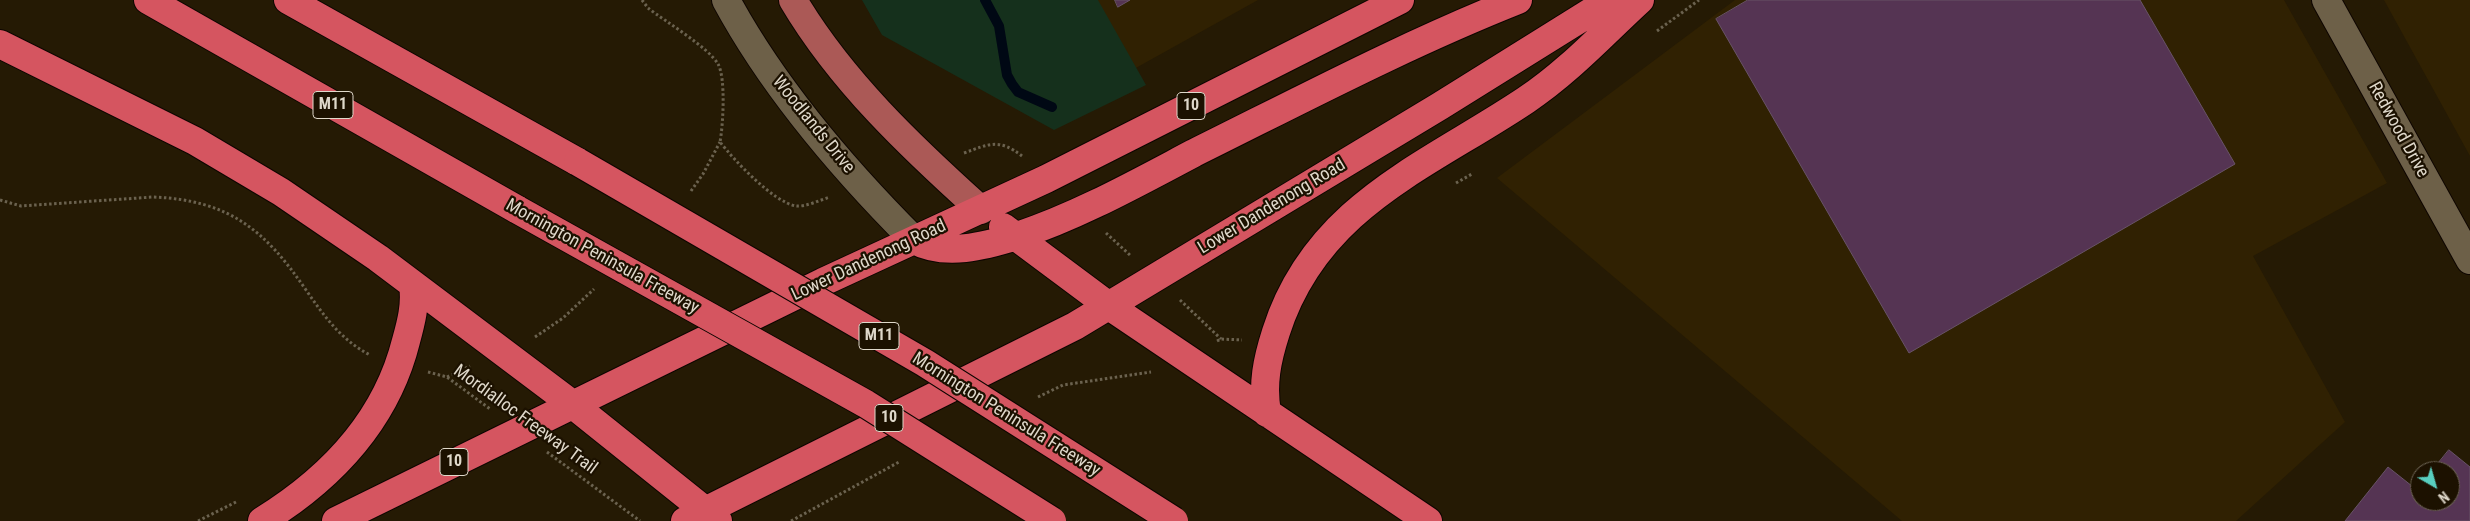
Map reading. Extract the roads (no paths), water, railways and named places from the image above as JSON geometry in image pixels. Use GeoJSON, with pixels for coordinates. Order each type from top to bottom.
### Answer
{"type":"FeatureCollection","features":[{"type":"Feature","properties":{"kind":"highway","name":"Mornington Peninsula Freeway"},"geometry":{"type":"LineString","coordinates":[[148,0],[518,210],[866,404],[1052,521]]}},
{"type":"Feature","properties":{"kind":"highway","name":"Mornington Peninsula Freeway"},"geometry":{"type":"LineString","coordinates":[[288,0],[578,162],[925,363],[1174,521]]}},
{"type":"Feature","properties":{"kind":"highway","name":"Lower Dandenong Road"},"geometry":{"type":"LineString","coordinates":[[336,521],[518,430],[914,240],[1046,179],[1400,0]]}},
{"type":"Feature","properties":{"kind":"highway"},"geometry":{"type":"LineString","coordinates":[[914,240],[929,247],[956,249],[1015,236],[1082,210],[1370,65],[1518,0]]}},
{"type":"Feature","properties":{"kind":"highway","name":"Lower Dandenong Road"},"geometry":{"type":"LineString","coordinates":[[702,518],[1110,306],[1610,0]]}},
{"type":"Feature","properties":{"kind":"highway"},"geometry":{"type":"LineString","coordinates":[[1267,413],[1264,392],[1266,372],[1279,322],[1300,276],[1323,243],[1362,204],[1545,86],[1640,0]]}},
{"type":"Feature","properties":{"kind":"highway"},"geometry":{"type":"LineString","coordinates":[[0,44],[195,141],[281,192],[413,285],[572,404],[702,518]]}},
{"type":"Feature","properties":{"kind":"highway"},"geometry":{"type":"LineString","coordinates":[[981,210],[1110,306],[1428,521]]}},
{"type":"Feature","properties":{"kind":"highway"},"geometry":{"type":"LineString","coordinates":[[262,521],[302,494],[348,451],[380,406],[400,363],[413,313],[413,285]]}},
{"type":"Feature","properties":{"kind":"main road"},"geometry":{"type":"LineString","coordinates":[[793,0],[826,48],[888,123],[981,210]]}},
{"type":"Feature","properties":{"kind":"street","name":"Woodlands Drive"},"geometry":{"type":"LineString","coordinates":[[726,0],[762,58],[796,106],[862,186],[914,240]]}},
{"type":"Feature","properties":{"kind":"street","name":"Redwood Drive"},"geometry":{"type":"LineString","coordinates":[[2326,0],[2470,260]]}},
{"type":"Feature","properties":{"kind":"waterway"},"geometry":{"type":"LineString","coordinates":[[985,0],[999,26],[1007,75],[1012,84],[1018,92],[1052,107]]}}]}
